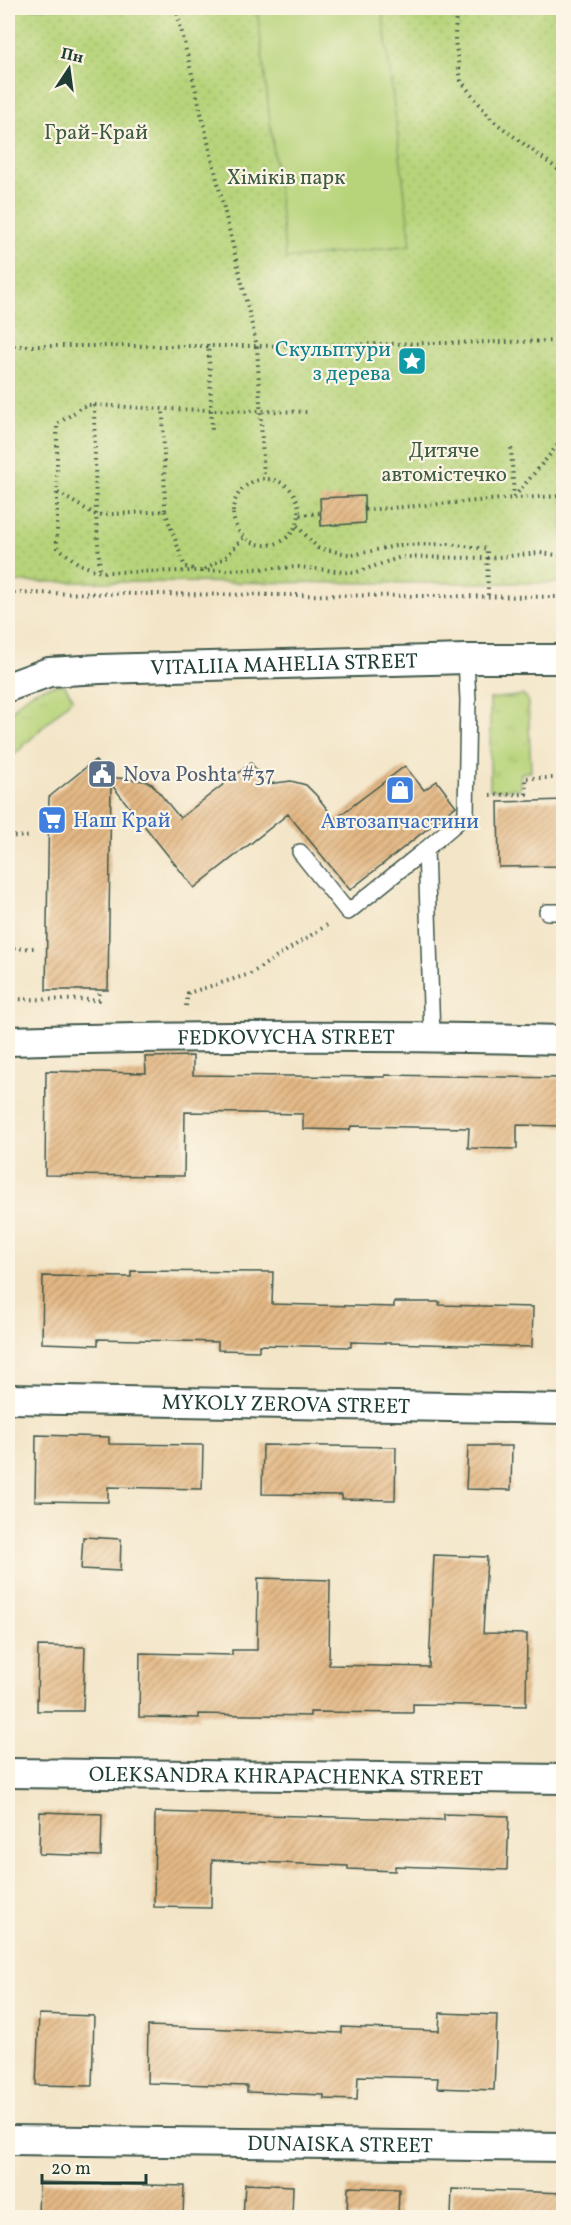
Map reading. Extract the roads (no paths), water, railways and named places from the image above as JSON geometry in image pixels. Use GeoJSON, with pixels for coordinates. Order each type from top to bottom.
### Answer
{"type":"FeatureCollection","features":[{"type":"Feature","properties":{"kind":"street","name":"VITALIIA MAHELIA STREET"},"geometry":{"type":"LineString","coordinates":[[8,687],[49,672],[466,659],[564,659]]}},
{"type":"Feature","properties":{"kind":"street","name":"FEDKOVYCHA STREET"},"geometry":{"type":"LineString","coordinates":[[8,1041],[181,1037],[432,1036],[564,1040]]}},
{"type":"Feature","properties":{"kind":"street","name":"MYKOLY ZEROVA STREET"},"geometry":{"type":"LineString","coordinates":[[8,1399],[564,1410]]}},
{"type":"Feature","properties":{"kind":"street","name":"OLEKSANDRA KHRAPACHENKA STREET"},"geometry":{"type":"LineString","coordinates":[[8,1773],[564,1779]]}},
{"type":"Feature","properties":{"kind":"street","name":"DUNAISKA STREET"},"geometry":{"type":"LineString","coordinates":[[8,2140],[564,2147]]}},
{"type":"Feature","properties":{"kind":"lane"},"geometry":{"type":"LineString","coordinates":[[300,852],[348,912],[466,815],[468,700],[466,659]]}},
{"type":"Feature","properties":{"kind":"lane"},"geometry":{"type":"LineString","coordinates":[[426,849],[432,1036]]}},
{"type":"Feature","properties":{"kind":"lane"},"geometry":{"type":"LineString","coordinates":[[547,912],[564,912]]}},
{"type":"Feature","properties":{"kind":"place","name":"Скульптури з дерева"},"geometry":{"type":"Point","coordinates":[412,361]}},
{"type":"Feature","properties":{"kind":"place","name":"Nova Poshta #37"},"geometry":{"type":"Point","coordinates":[102,774]}},
{"type":"Feature","properties":{"kind":"place","name":"Автозапчастини"},"geometry":{"type":"Point","coordinates":[400,790]}},
{"type":"Feature","properties":{"kind":"place","name":"Наш Край"},"geometry":{"type":"Point","coordinates":[52,820]}},
{"type":"Feature","properties":{"kind":"park label","name":"Грай-Край"},"geometry":{"type":"Point","coordinates":[96,132]}},
{"type":"Feature","properties":{"kind":"park label","name":"Хіміків парк"},"geometry":{"type":"Point","coordinates":[286,177]}},
{"type":"Feature","properties":{"kind":"park label","name":"Дитяче автомістечко"},"geometry":{"type":"Point","coordinates":[444,462]}}]}
